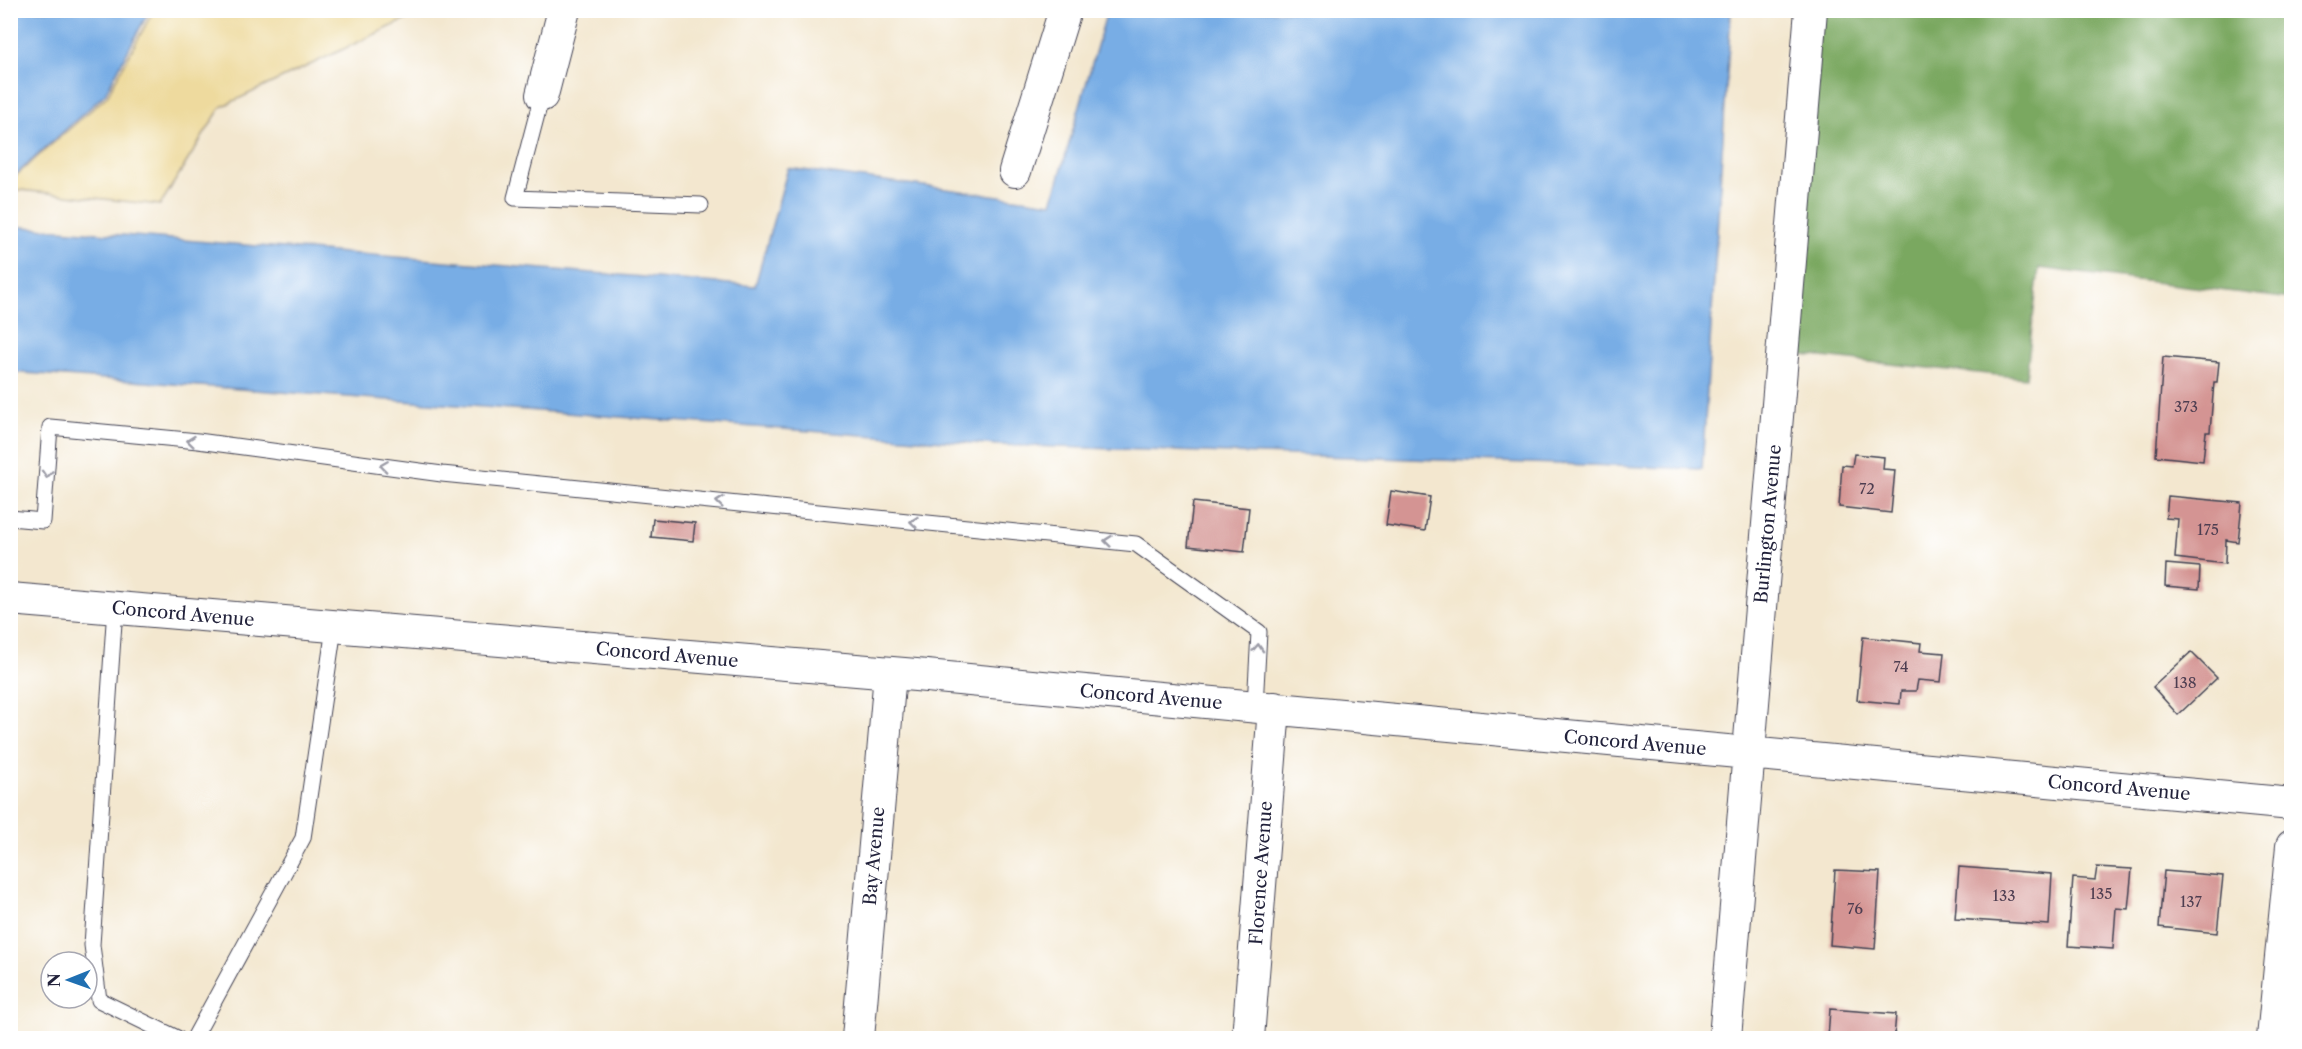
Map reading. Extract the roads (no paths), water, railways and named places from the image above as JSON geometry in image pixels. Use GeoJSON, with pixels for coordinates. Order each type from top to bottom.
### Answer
{"type":"FeatureCollection","features":[{"type":"Feature","properties":{"kind":"street"},"geometry":{"type":"LineString","coordinates":[[542,95],[564,10]]}},
{"type":"Feature","properties":{"kind":"street"},"geometry":{"type":"LineString","coordinates":[[1015,171],[1065,10]]}},
{"type":"Feature","properties":{"kind":"street","name":"Burlington Avenue"},"geometry":{"type":"LineString","coordinates":[[1725,1038],[1811,10]]}},
{"type":"Feature","properties":{"kind":"street","name":"Concord Avenue"},"geometry":{"type":"LineString","coordinates":[[10,599],[1264,707],[2292,804]]}},
{"type":"Feature","properties":{"kind":"street","name":"Bay Avenue"},"geometry":{"type":"LineString","coordinates":[[858,1038],[891,674]]}},
{"type":"Feature","properties":{"kind":"street","name":"Florence Avenue"},"geometry":{"type":"LineString","coordinates":[[1248,1038],[1264,707]]}},
{"type":"Feature","properties":{"kind":"street"},"geometry":{"type":"LineString","coordinates":[[2273,1038],[2292,846]]}},
{"type":"Feature","properties":{"kind":"lane"},"geometry":{"type":"LineString","coordinates":[[542,95],[515,198],[700,205]]}},
{"type":"Feature","properties":{"kind":"lane"},"geometry":{"type":"LineString","coordinates":[[10,518],[43,521],[50,427],[198,441],[442,474],[1136,544],[1259,632],[1264,707]]}},
{"type":"Feature","properties":{"kind":"lane"},"geometry":{"type":"LineString","coordinates":[[115,608],[92,945],[99,1000],[177,1038]]}},
{"type":"Feature","properties":{"kind":"lane"},"geometry":{"type":"LineString","coordinates":[[194,1038],[303,838],[333,628]]}},
{"type":"Feature","properties":{"kind":"water"},"geometry":{"type":"Polygon","coordinates":[[[11,10],[149,11],[105,94],[11,179],[11,10]]]}},
{"type":"Feature","properties":{"kind":"water"},"geometry":{"type":"Polygon","coordinates":[[[1107,11],[1731,11],[1702,469],[998,445],[11,372],[11,226],[755,286],[788,168],[1052,203],[1107,11]]]}}]}
